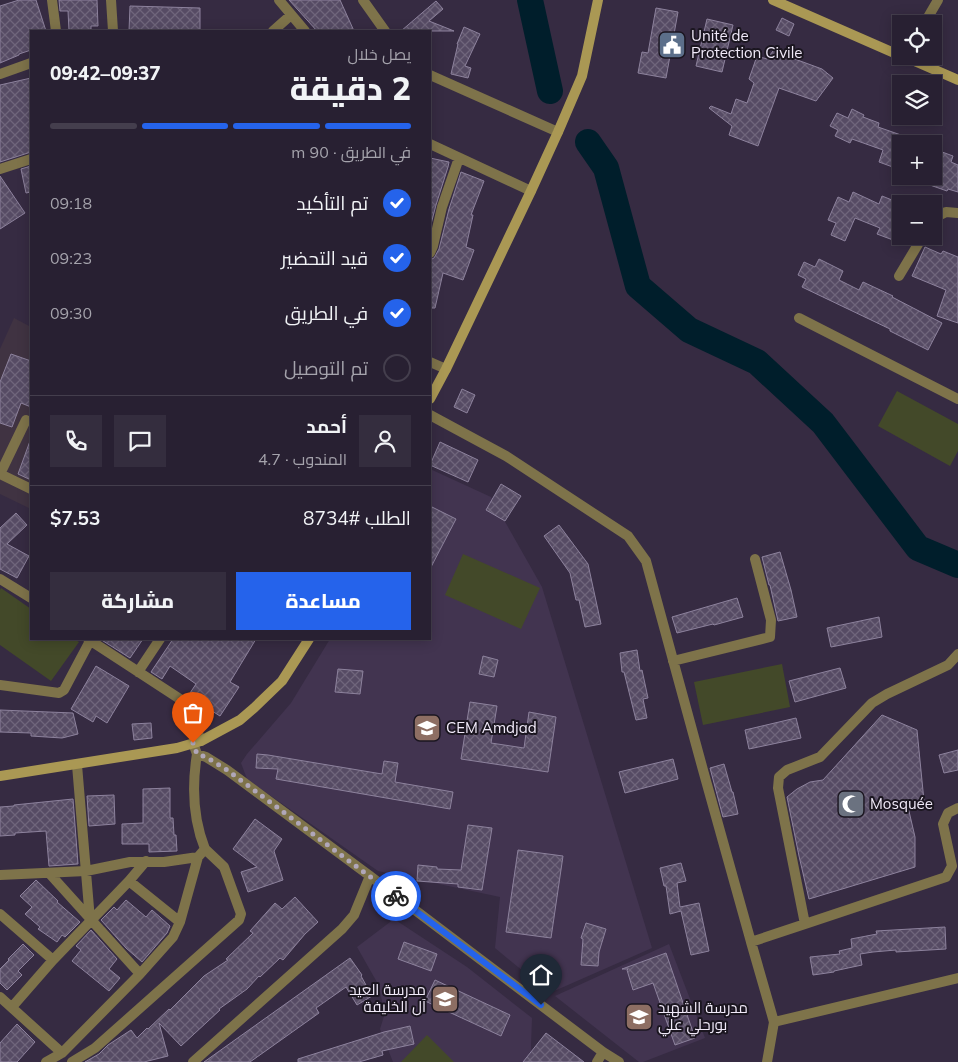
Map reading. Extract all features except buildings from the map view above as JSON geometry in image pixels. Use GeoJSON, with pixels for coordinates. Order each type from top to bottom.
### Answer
{"type":"FeatureCollection","features":[{"type":"Feature","properties":{"kind":"main road"},"geometry":{"type":"LineString","coordinates":[[431,397],[531,191],[582,76],[598,0]]}},
{"type":"Feature","properties":{"kind":"main road"},"geometry":{"type":"LineString","coordinates":[[773,0],[892,51]]}},
{"type":"Feature","properties":{"kind":"main road"},"geometry":{"type":"LineString","coordinates":[[924,65],[958,80]]}},
{"type":"Feature","properties":{"kind":"main road"},"geometry":{"type":"LineString","coordinates":[[0,776],[177,748],[197,742],[240,720],[271,693],[282,681],[309,640]]}},
{"type":"Feature","properties":{"kind":"street"},"geometry":{"type":"LineString","coordinates":[[52,0],[56,30]]}},
{"type":"Feature","properties":{"kind":"street"},"geometry":{"type":"LineString","coordinates":[[111,0],[113,30]]}},
{"type":"Feature","properties":{"kind":"street"},"geometry":{"type":"LineString","coordinates":[[279,0],[304,30]]}},
{"type":"Feature","properties":{"kind":"street"},"geometry":{"type":"LineString","coordinates":[[363,0],[384,30]]}},
{"type":"Feature","properties":{"kind":"street"},"geometry":{"type":"LineString","coordinates":[[929,15],[938,0]]}},
{"type":"Feature","properties":{"kind":"street"},"geometry":{"type":"LineString","coordinates":[[274,30],[291,15]]}},
{"type":"Feature","properties":{"kind":"street"},"geometry":{"type":"LineString","coordinates":[[0,74],[30,63]]}},
{"type":"Feature","properties":{"kind":"street"},"geometry":{"type":"LineString","coordinates":[[431,75],[558,132]]}},
{"type":"Feature","properties":{"kind":"street"},"geometry":{"type":"LineString","coordinates":[[431,144],[531,191]]}},
{"type":"Feature","properties":{"kind":"street"},"geometry":{"type":"LineString","coordinates":[[431,251],[434,246],[442,207],[459,158]]}},
{"type":"Feature","properties":{"kind":"street"},"geometry":{"type":"LineString","coordinates":[[0,169],[30,159]]}},
{"type":"Feature","properties":{"kind":"street"},"geometry":{"type":"LineString","coordinates":[[942,214],[946,212],[958,213]]}},
{"type":"Feature","properties":{"kind":"street"},"geometry":{"type":"LineString","coordinates":[[899,276],[918,245]]}},
{"type":"Feature","properties":{"kind":"street"},"geometry":{"type":"LineString","coordinates":[[799,318],[958,398]]}},
{"type":"Feature","properties":{"kind":"street"},"geometry":{"type":"LineString","coordinates":[[431,362],[446,369]]}},
{"type":"Feature","properties":{"kind":"street"},"geometry":{"type":"LineString","coordinates":[[431,416],[506,456],[628,536],[646,561],[774,1022],[767,1062]]}},
{"type":"Feature","properties":{"kind":"street"},"geometry":{"type":"LineString","coordinates":[[26,420],[0,474],[30,489]]}},
{"type":"Feature","properties":{"kind":"street"},"geometry":{"type":"LineString","coordinates":[[673,661],[770,637],[771,620],[755,559]]}},
{"type":"Feature","properties":{"kind":"street"},"geometry":{"type":"LineString","coordinates":[[0,579],[30,597]]}},
{"type":"Feature","properties":{"kind":"street"},"geometry":{"type":"LineString","coordinates":[[0,685],[59,693],[64,690],[89,640]]}},
{"type":"Feature","properties":{"kind":"street"},"geometry":{"type":"LineString","coordinates":[[46,1062],[62,1053],[140,974],[173,937],[180,922],[201,853],[195,796],[194,772],[197,742],[194,722],[183,701],[91,640]]}},
{"type":"Feature","properties":{"kind":"street"},"geometry":{"type":"LineString","coordinates":[[138,672],[159,640]]}},
{"type":"Feature","properties":{"kind":"street"},"geometry":{"type":"LineString","coordinates":[[805,924],[778,788],[779,777],[787,770],[820,757],[872,703],[887,694],[948,666],[958,654]]}},
{"type":"Feature","properties":{"kind":"street"},"geometry":{"type":"LineString","coordinates":[[197,754],[206,757],[227,770],[603,1052],[619,1062]]}},
{"type":"Feature","properties":{"kind":"street"},"geometry":{"type":"LineString","coordinates":[[76,765],[90,920]]}},
{"type":"Feature","properties":{"kind":"street"},"geometry":{"type":"LineString","coordinates":[[751,942],[946,877],[952,866],[943,824],[948,813],[958,808]]}},
{"type":"Feature","properties":{"kind":"street"},"geometry":{"type":"LineString","coordinates":[[0,875],[86,871],[130,862],[164,862],[201,853],[224,867],[241,914],[239,920],[95,1048],[72,1062]]}},
{"type":"Feature","properties":{"kind":"street"},"geometry":{"type":"LineString","coordinates":[[12,1007],[53,960],[146,861]]}},
{"type":"Feature","properties":{"kind":"street"},"geometry":{"type":"LineString","coordinates":[[49,873],[140,974]]}},
{"type":"Feature","properties":{"kind":"street"},"geometry":{"type":"LineString","coordinates":[[193,1062],[342,929],[354,916],[370,876]]}},
{"type":"Feature","properties":{"kind":"street"},"geometry":{"type":"LineString","coordinates":[[129,881],[180,922]]}},
{"type":"Feature","properties":{"kind":"street"},"geometry":{"type":"LineString","coordinates":[[0,914],[53,960]]}},
{"type":"Feature","properties":{"kind":"street"},"geometry":{"type":"LineString","coordinates":[[774,1022],[958,978]]}},
{"type":"Feature","properties":{"kind":"street"},"geometry":{"type":"LineString","coordinates":[[0,997],[62,1053]]}},
{"type":"Feature","properties":{"kind":"street"},"geometry":{"type":"LineString","coordinates":[[598,1062],[603,1052]]}},
{"type":"Feature","properties":{"kind":"shaded area"},"geometry":{"type":"Polygon","coordinates":[[[14,318],[30,326],[30,509],[0,494],[0,349],[14,318]]]}},
{"type":"Feature","properties":{"kind":"shaded area","name":"CEM Amdjad"},"geometry":{"type":"Polygon","coordinates":[[[431,469],[491,497],[542,587],[652,948],[552,992],[495,948],[500,897],[378,871],[247,779],[241,763],[291,703],[329,640],[431,640],[431,469]]]}},
{"type":"Feature","properties":{"kind":"shaded area","name":"مدرسة العيد آل الخليفة"},"geometry":{"type":"Polygon","coordinates":[[[394,919],[467,967],[532,1018],[532,1062],[393,1062],[380,1029],[385,1013],[378,984],[357,947],[394,919]]]}},
{"type":"Feature","properties":{"kind":"shaded area","name":"مدرسة الشهيد بورحلي علي"},"geometry":{"type":"Polygon","coordinates":[[[669,944],[705,1038],[639,1062],[555,996],[669,944]]]}},
{"type":"Feature","properties":{"kind":"green space"},"geometry":{"type":"Polygon","coordinates":[[[897,391],[958,424],[958,451],[950,466],[878,426],[897,391]]]}},
{"type":"Feature","properties":{"kind":"green space"},"geometry":{"type":"Polygon","coordinates":[[[463,554],[540,588],[521,629],[445,595],[463,554]]]}},
{"type":"Feature","properties":{"kind":"green space"},"geometry":{"type":"Polygon","coordinates":[[[1,588],[30,608],[30,640],[76,640],[79,642],[51,681],[0,645],[1,588]]]}},
{"type":"Feature","properties":{"kind":"green space"},"geometry":{"type":"Polygon","coordinates":[[[782,664],[790,707],[703,725],[694,682],[782,664]]]}},
{"type":"Feature","properties":{"kind":"green space"},"geometry":{"type":"Polygon","coordinates":[[[427,1035],[454,1062],[401,1062],[427,1035]]]}},
{"type":"Feature","properties":{"kind":"waterway"},"geometry":{"type":"LineString","coordinates":[[530,0],[550,91]]}},
{"type":"Feature","properties":{"kind":"waterway"},"geometry":{"type":"LineString","coordinates":[[588,142],[606,168],[638,286],[689,330],[757,362],[823,423],[918,548],[958,565]]}},
{"type":"Feature","properties":{"kind":"way so far"},"geometry":{"type":"LineString","coordinates":[[193,743],[197,754],[206,757],[227,770],[396,896]]}},
{"type":"Feature","properties":{"kind":"place","name":"Unité de Protection Civile"},"geometry":{"type":"Point","coordinates":[672,45]}},
{"type":"Feature","properties":{"kind":"place","name":"CEM Amdjad"},"geometry":{"type":"Point","coordinates":[427,728]}},
{"type":"Feature","properties":{"kind":"place","name":"Mosquée"},"geometry":{"type":"Point","coordinates":[851,804]}},
{"type":"Feature","properties":{"kind":"place","name":"مدرسة العيد آل الخليفة"},"geometry":{"type":"Point","coordinates":[445,999]}},
{"type":"Feature","properties":{"kind":"place","name":"مدرسة الشهيد بورحلي علي"},"geometry":{"type":"Point","coordinates":[639,1017]}},
{"type":"Feature","properties":{"kind":"route"},"geometry":{"type":"LineString","coordinates":[[396,896],[541,1005]]}}]}
